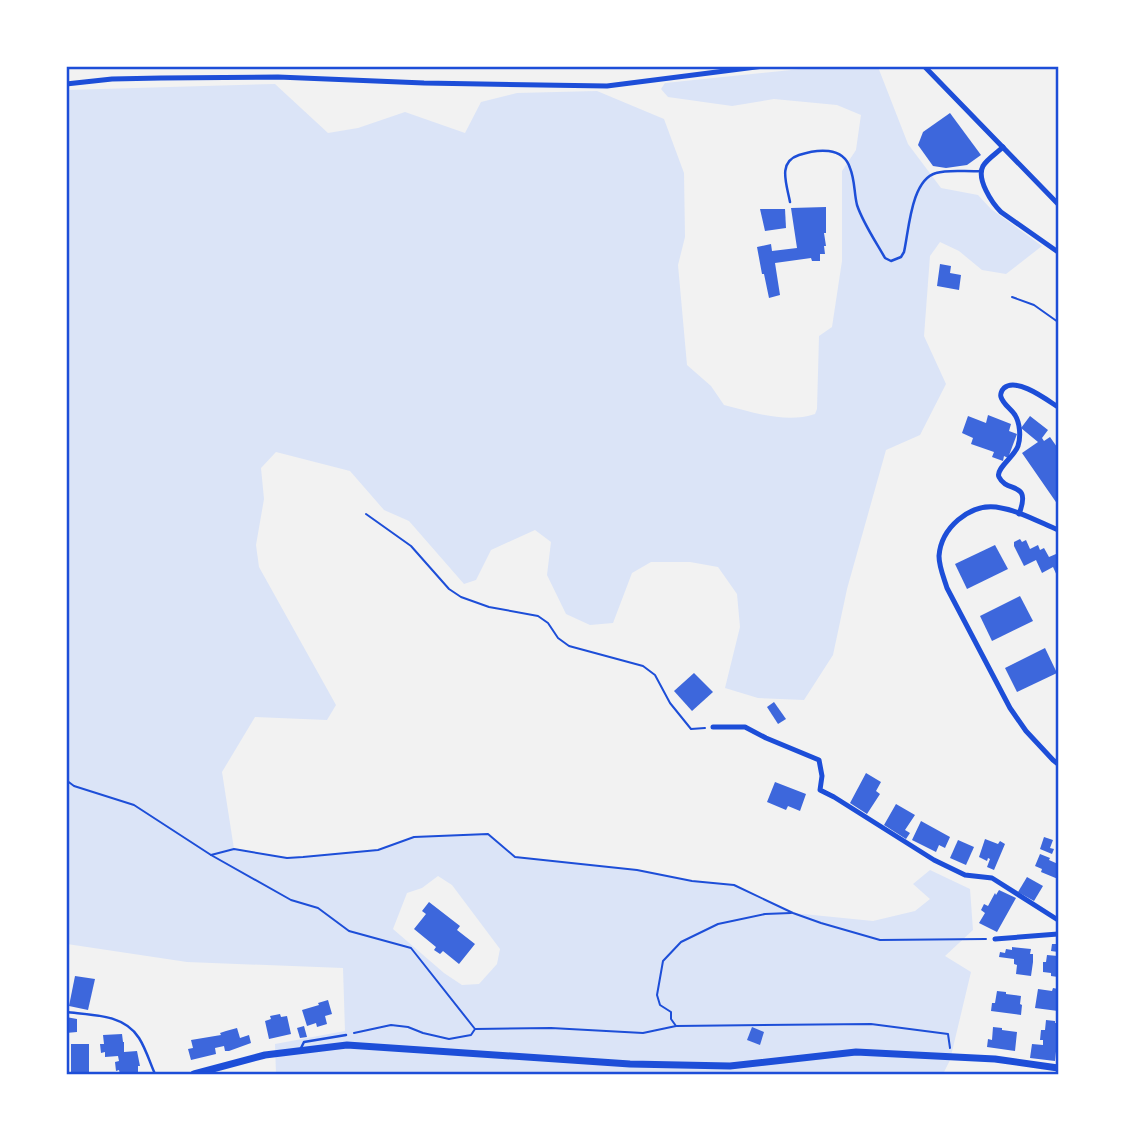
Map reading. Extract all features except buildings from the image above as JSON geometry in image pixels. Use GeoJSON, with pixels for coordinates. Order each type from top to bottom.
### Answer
{"type":"FeatureCollection","features":[{"type":"Feature","properties":{"kind":"street"},"geometry":{"type":"LineString","coordinates":[[66,84],[112,79],[278,77],[607,86],[764,66]]}},
{"type":"Feature","properties":{"kind":"street"},"geometry":{"type":"LineString","coordinates":[[924,66],[1059,204]]}},
{"type":"Feature","properties":{"kind":"street"},"geometry":{"type":"LineString","coordinates":[[1003,147],[983,165],[981,171],[982,180],[993,203],[1001,212],[1059,252]]}},
{"type":"Feature","properties":{"kind":"street"},"geometry":{"type":"LineString","coordinates":[[1019,514],[1023,496],[1003,482],[998,473],[1015,455],[1020,437],[1015,415],[1002,400],[1001,393],[1004,388],[1016,384],[1059,407]]}},
{"type":"Feature","properties":{"kind":"street"},"geometry":{"type":"LineString","coordinates":[[1059,530],[995,507],[982,508],[968,513],[948,531],[939,556],[947,588],[1010,708],[1026,731],[1059,764]]}},
{"type":"Feature","properties":{"kind":"street"},"geometry":{"type":"LineString","coordinates":[[713,727],[745,727],[819,760],[822,776],[820,790],[934,860],[965,875],[992,878],[1059,920]]}},
{"type":"Feature","properties":{"kind":"street"},"geometry":{"type":"LineString","coordinates":[[995,939],[1059,934]]}},
{"type":"Feature","properties":{"kind":"street"},"geometry":{"type":"LineString","coordinates":[[194,1074],[265,1055],[347,1045],[630,1064],[730,1066],[856,1052],[995,1059],[1059,1068]]}},
{"type":"Feature","properties":{"kind":"lane"},"geometry":{"type":"LineString","coordinates":[[790,202],[784,171],[787,164],[799,155],[832,150],[838,153],[850,167],[862,216],[885,258],[891,261],[905,252],[915,198],[925,180],[938,172],[981,171]]}},
{"type":"Feature","properties":{"kind":"lane"},"geometry":{"type":"LineString","coordinates":[[66,1012],[116,1019],[131,1027],[139,1037],[155,1074]]}},
{"type":"Feature","properties":{"kind":"lane"},"geometry":{"type":"LineString","coordinates":[[300,1050],[304,1042],[346,1035]]}},
{"type":"Feature","properties":{"kind":"path"},"geometry":{"type":"LineString","coordinates":[[1012,297],[1034,305],[1059,322]]}},
{"type":"Feature","properties":{"kind":"path"},"geometry":{"type":"LineString","coordinates":[[366,514],[411,546],[449,589],[461,597],[489,607],[538,616],[569,646],[643,666],[655,675],[670,703],[691,729],[713,727]]}},
{"type":"Feature","properties":{"kind":"path"},"geometry":{"type":"LineString","coordinates":[[66,780],[74,786],[134,805],[211,855],[291,900],[318,908],[349,930],[411,948],[475,1029]]}},
{"type":"Feature","properties":{"kind":"path"},"geometry":{"type":"LineString","coordinates":[[211,855],[234,849],[287,858],[303,857],[378,850],[414,837],[488,834],[515,857],[637,870],[692,881],[734,885],[793,913],[880,940],[995,939]]}},
{"type":"Feature","properties":{"kind":"path"},"geometry":{"type":"LineString","coordinates":[[676,1027],[671,1019],[671,1012],[660,1005],[657,995],[663,961],[681,943],[718,924],[765,914],[793,913]]}},
{"type":"Feature","properties":{"kind":"path"},"geometry":{"type":"LineString","coordinates":[[475,1029],[551,1028],[643,1033],[676,1027],[871,1024],[948,1034],[952,1056]]}},
{"type":"Feature","properties":{"kind":"path"},"geometry":{"type":"LineString","coordinates":[[346,1035],[391,1025],[449,1039],[471,1035],[475,1029]]}},
{"type":"Feature","properties":{"kind":"shaded area"},"geometry":{"type":"Polygon","coordinates":[[[821,67],[878,67],[908,144],[941,188],[978,195],[991,209],[1042,246],[1006,274],[982,270],[959,251],[940,242],[930,256],[924,336],[946,384],[920,435],[886,450],[847,589],[833,655],[804,700],[758,698],[725,688],[740,627],[737,594],[718,567],[690,562],[651,562],[632,573],[613,623],[590,625],[566,614],[547,575],[551,542],[535,530],[491,550],[476,580],[464,584],[409,521],[384,510],[350,471],[276,452],[261,468],[264,499],[256,545],[259,567],[336,705],[327,720],[255,717],[222,772],[234,849],[287,858],[378,850],[414,837],[488,834],[515,857],[637,870],[692,881],[734,885],[793,913],[873,921],[915,911],[930,899],[913,884],[930,870],[970,889],[973,930],[945,956],[971,972],[950,1060],[943,1074],[276,1074],[275,1044],[345,1031],[343,968],[187,962],[67,944],[66,90],[275,84],[328,133],[358,128],[405,112],[465,133],[481,102],[517,93],[597,91],[664,119],[684,173],[685,237],[678,265],[687,365],[711,386],[724,405],[781,417],[815,414],[819,336],[832,327],[842,261],[842,171],[856,150],[861,115],[837,105],[774,99],[732,106],[668,97],[661,89],[665,83],[821,67]],[[438,876],[422,888],[407,893],[393,929],[462,985],[479,984],[497,964],[500,949],[452,885],[438,876]]]}}]}
